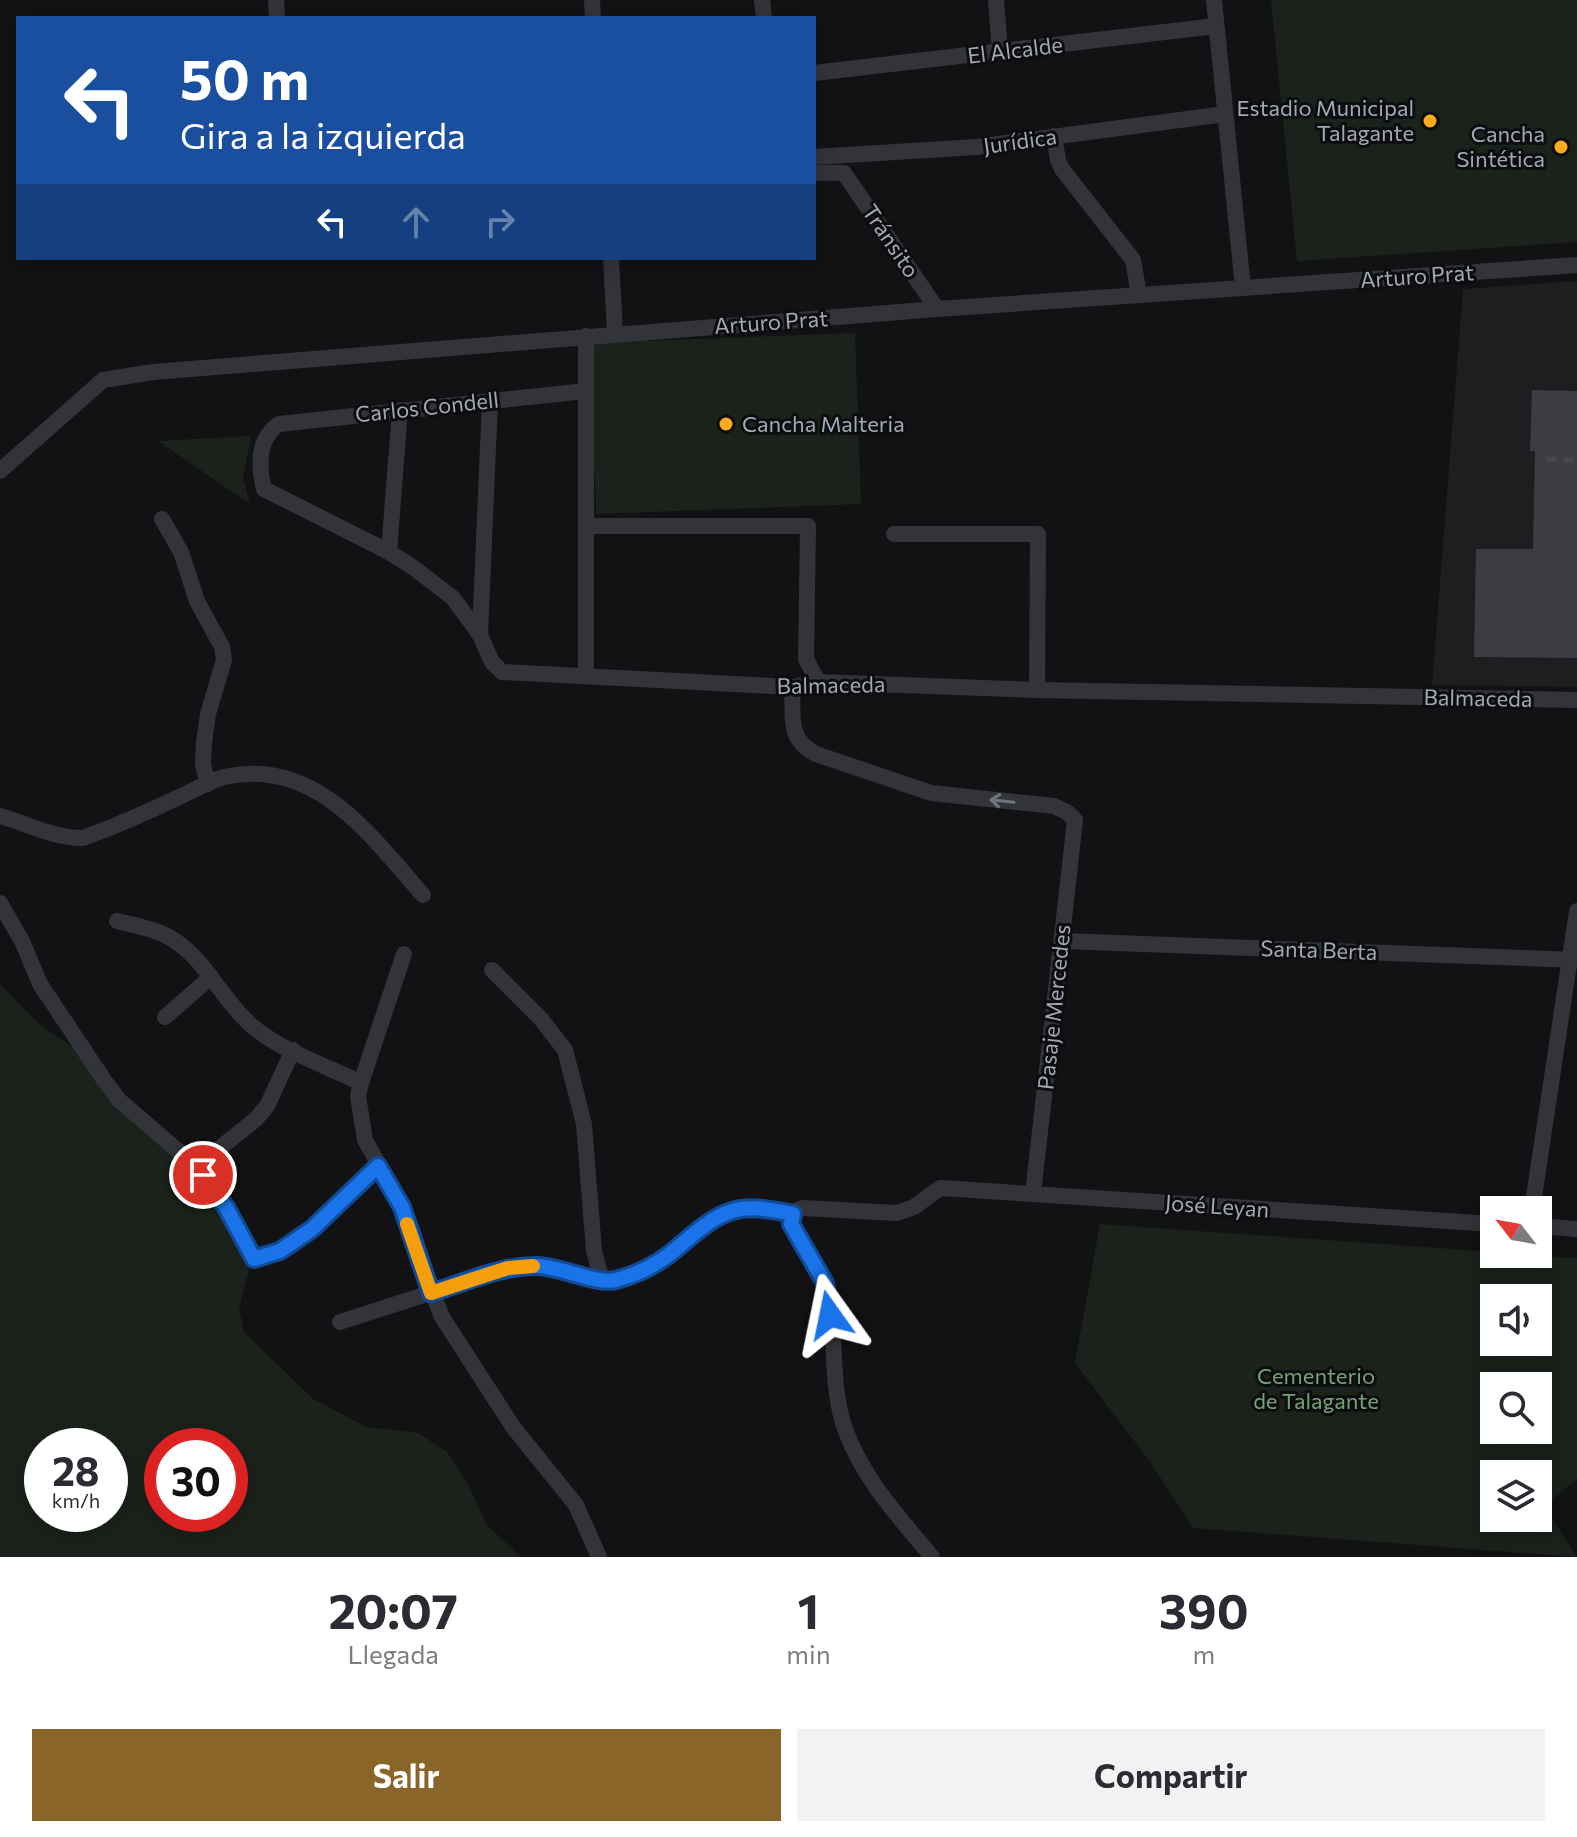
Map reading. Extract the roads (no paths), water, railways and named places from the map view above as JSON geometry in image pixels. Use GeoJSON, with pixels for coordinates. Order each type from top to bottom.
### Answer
{"type":"FeatureCollection","features":[{"type":"Feature","properties":{"kind":"street"},"geometry":{"type":"LineString","coordinates":[[996,0],[1000,51]]}},
{"type":"Feature","properties":{"kind":"street"},"geometry":{"type":"LineString","coordinates":[[1214,0],[1243,288]]}},
{"type":"Feature","properties":{"kind":"street","name":"El Alcalde"},"geometry":{"type":"LineString","coordinates":[[816,73],[1216,26]]}},
{"type":"Feature","properties":{"kind":"street","name":"Jurídica"},"geometry":{"type":"LineString","coordinates":[[816,157],[951,149],[1225,114]]}},
{"type":"Feature","properties":{"kind":"street"},"geometry":{"type":"LineString","coordinates":[[1054,136],[1060,165],[1133,260],[1139,294]]}},
{"type":"Feature","properties":{"kind":"street","name":"Tránsito"},"geometry":{"type":"LineString","coordinates":[[816,173],[844,173],[937,309]]}},
{"type":"Feature","properties":{"kind":"street"},"geometry":{"type":"LineString","coordinates":[[611,260],[615,333]]}},
{"type":"Feature","properties":{"kind":"street","name":"Arturo Prat"},"geometry":{"type":"LineString","coordinates":[[0,471],[103,380],[153,372],[615,333],[1577,265]]}},
{"type":"Feature","properties":{"kind":"street"},"geometry":{"type":"LineString","coordinates":[[586,336],[586,675]]}},
{"type":"Feature","properties":{"kind":"street","name":"Carlos Condell"},"geometry":{"type":"LineString","coordinates":[[270,431],[279,424],[585,391]]}},
{"type":"Feature","properties":{"kind":"street"},"geometry":{"type":"LineString","coordinates":[[480,635],[490,400]]}},
{"type":"Feature","properties":{"kind":"street"},"geometry":{"type":"LineString","coordinates":[[389,552],[400,410]]}},
{"type":"Feature","properties":{"kind":"street","name":"Balmaceda"},"geometry":{"type":"LineString","coordinates":[[270,431],[263,441],[260,473],[264,489],[389,552],[453,598],[480,635],[492,662],[502,672],[792,687],[818,682],[1037,690],[1577,700]]}},
{"type":"Feature","properties":{"kind":"street"},"geometry":{"type":"LineString","coordinates":[[162,519],[181,552],[197,601],[222,647],[224,660],[208,714],[204,743],[203,765],[208,784]]}},
{"type":"Feature","properties":{"kind":"street"},"geometry":{"type":"LineString","coordinates":[[586,526],[808,526],[806,659],[818,682]]}},
{"type":"Feature","properties":{"kind":"street"},"geometry":{"type":"LineString","coordinates":[[894,534],[1038,534],[1037,690]]}},
{"type":"Feature","properties":{"kind":"street","name":"Pasaje Mercedes"},"geometry":{"type":"LineString","coordinates":[[792,687],[796,739],[816,754],[931,793],[1054,806],[1075,820],[1033,1194]]}},
{"type":"Feature","properties":{"kind":"street"},"geometry":{"type":"LineString","coordinates":[[0,816],[45,833],[83,838],[222,778],[269,776],[318,791],[356,818],[423,895]]}},
{"type":"Feature","properties":{"kind":"street"},"geometry":{"type":"LineString","coordinates":[[0,903],[22,941],[40,984],[104,1080],[119,1100],[191,1162],[214,1189],[254,1259],[280,1251],[312,1229],[378,1166]]}},
{"type":"Feature","properties":{"kind":"street"},"geometry":{"type":"LineString","coordinates":[[1534,1196],[1573,959],[1577,911]]}},
{"type":"Feature","properties":{"kind":"street"},"geometry":{"type":"LineString","coordinates":[[117,921],[167,936],[188,950],[251,1025],[266,1036],[361,1083]]}},
{"type":"Feature","properties":{"kind":"street","name":"Santa Berta"},"geometry":{"type":"LineString","coordinates":[[1062,941],[1573,959]]}},
{"type":"Feature","properties":{"kind":"street"},"geometry":{"type":"LineString","coordinates":[[404,954],[358,1096],[365,1140],[402,1207],[442,1317],[513,1427],[576,1505],[599,1557]]}},
{"type":"Feature","properties":{"kind":"street"},"geometry":{"type":"LineString","coordinates":[[492,970],[548,1027],[565,1050],[584,1124],[594,1251],[602,1281]]}},
{"type":"Feature","properties":{"kind":"street"},"geometry":{"type":"LineString","coordinates":[[165,1017],[211,977]]}},
{"type":"Feature","properties":{"kind":"street"},"geometry":{"type":"LineString","coordinates":[[220,1148],[267,1106],[293,1050]]}},
{"type":"Feature","properties":{"kind":"street","name":"José Leyan"},"geometry":{"type":"LineString","coordinates":[[793,1214],[803,1208],[897,1213],[914,1207],[940,1188],[1480,1223]]}},
{"type":"Feature","properties":{"kind":"street"},"geometry":{"type":"LineString","coordinates":[[340,1322],[508,1268],[553,1267],[612,1282],[652,1265],[729,1212],[742,1209],[793,1214],[791,1224],[821,1274],[828,1294],[838,1406],[853,1449],[875,1487],[932,1557]]}},
{"type":"Feature","properties":{"kind":"street"},"geometry":{"type":"LineString","coordinates":[[1552,1227],[1577,1229]]}},
{"type":"Feature","properties":{"kind":"railway"},"geometry":{"type":"LineString","coordinates":[[1546,459],[1577,460]]}},
{"type":"Feature","properties":{"kind":"place","name":"Estadio Municipal Talagante"},"geometry":{"type":"Point","coordinates":[1430,121]}},
{"type":"Feature","properties":{"kind":"place","name":"Cancha Sintética"},"geometry":{"type":"Point","coordinates":[1561,147]}},
{"type":"Feature","properties":{"kind":"place","name":"Cancha Malteria"},"geometry":{"type":"Point","coordinates":[726,424]}},
{"type":"Feature","properties":{"kind":"park label","name":"Cementerio de Talagante"},"geometry":{"type":"Point","coordinates":[1316,1388]}}]}
